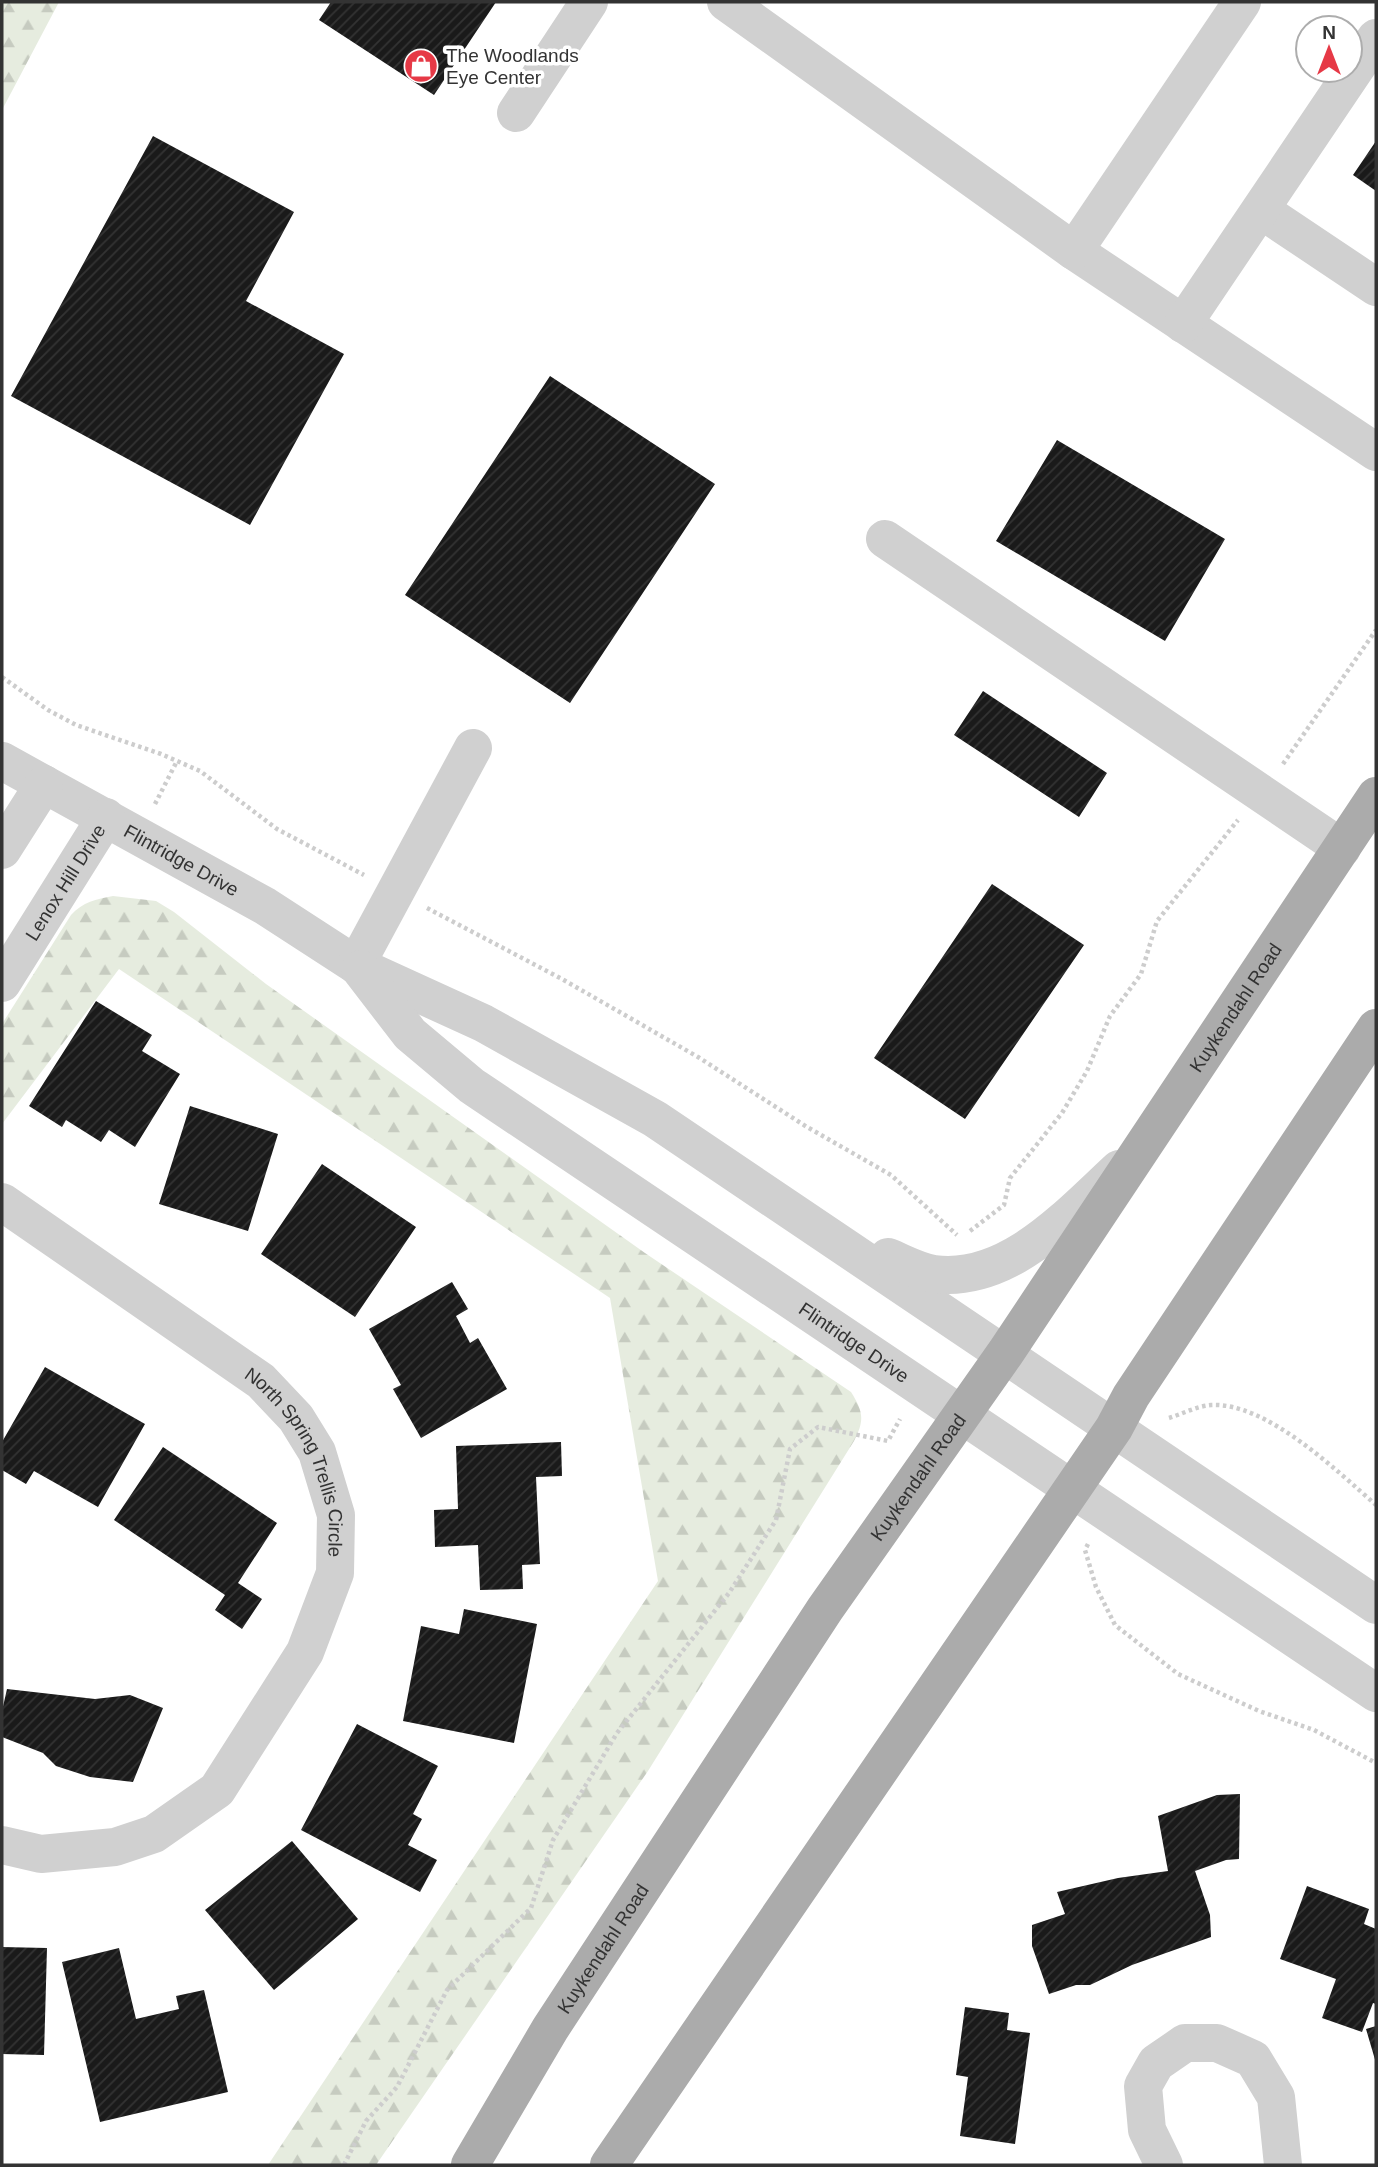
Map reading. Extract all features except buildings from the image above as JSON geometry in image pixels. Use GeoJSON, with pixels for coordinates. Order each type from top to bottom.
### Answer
{"type":"FeatureCollection","features":[{"type":"Feature","properties":{"kind":"main road","name":"Kuykendahl Road"},"geometry":{"type":"LineString","coordinates":[[470,2165],[550,2029],[825,1609],[1006,1352],[1376,796]]}},
{"type":"Feature","properties":{"kind":"main road"},"geometry":{"type":"LineString","coordinates":[[608,2165],[1114,1429],[1139,1385],[1376,1028]]}},
{"type":"Feature","properties":{"kind":"street"},"geometry":{"type":"LineString","coordinates":[[516,113],[589,2]]}},
{"type":"Feature","properties":{"kind":"street"},"geometry":{"type":"LineString","coordinates":[[726,2],[1074,251],[1183,324],[1373,443]]}},
{"type":"Feature","properties":{"kind":"street"},"geometry":{"type":"LineString","coordinates":[[1074,251],[1242,2]]}},
{"type":"Feature","properties":{"kind":"street"},"geometry":{"type":"LineString","coordinates":[[1183,324],[1376,38]]}},
{"type":"Feature","properties":{"kind":"street"},"geometry":{"type":"LineString","coordinates":[[1261,210],[1376,287]]}},
{"type":"Feature","properties":{"kind":"street"},"geometry":{"type":"LineString","coordinates":[[885,539],[1342,848]]}},
{"type":"Feature","properties":{"kind":"street"},"geometry":{"type":"LineString","coordinates":[[356,965],[474,748]]}},
{"type":"Feature","properties":{"kind":"street","name":"Flintridge Drive"},"geometry":{"type":"LineString","coordinates":[[2,761],[265,906],[356,965],[483,1023],[655,1119],[1006,1352],[1114,1429],[1376,1605]]}},
{"type":"Feature","properties":{"kind":"street"},"geometry":{"type":"LineString","coordinates":[[2,850],[44,784]]}},
{"type":"Feature","properties":{"kind":"street","name":"Lenox Hill Drive"},"geometry":{"type":"LineString","coordinates":[[2,982],[106,817]]}},
{"type":"Feature","properties":{"kind":"street","name":"Flintridge Drive"},"geometry":{"type":"LineString","coordinates":[[356,965],[410,1034],[472,1086],[920,1384],[1072,1490],[1376,1693]]}},
{"type":"Feature","properties":{"kind":"street"},"geometry":{"type":"LineString","coordinates":[[833,1237],[932,1274],[969,1275],[1013,1258],[1072,1213],[1139,1152]]}},
{"type":"Feature","properties":{"kind":"street","name":"North Spring Trellis Circle"},"geometry":{"type":"LineString","coordinates":[[2,1202],[261,1381],[296,1418],[317,1452],[336,1516],[335,1573],[305,1652],[217,1790],[154,1834],[115,1847],[41,1854],[2,1845]]}},
{"type":"Feature","properties":{"kind":"street"},"geometry":{"type":"LineString","coordinates":[[1164,2165],[1147,2130],[1143,2086],[1156,2063],[1185,2043],[1217,2043],[1253,2059],[1276,2097],[1283,2165]]}},
{"type":"Feature","properties":{"kind":"path"},"geometry":{"type":"LineString","coordinates":[[2,677],[48,710],[76,726],[162,754],[200,771],[277,829],[596,999],[698,1057],[807,1127],[891,1175],[961,1239]]}},
{"type":"Feature","properties":{"kind":"path"},"geometry":{"type":"LineString","coordinates":[[344,2165],[366,2121],[397,2087],[447,1990],[531,1908],[553,1840],[617,1733],[729,1593],[776,1520],[790,1449],[818,1427],[888,1441],[920,1384]]}},
{"type":"Feature","properties":{"kind":"path"},"geometry":{"type":"LineString","coordinates":[[1106,1513],[1085,1550],[1096,1587],[1115,1625],[1178,1674],[1259,1712],[1314,1730],[1376,1763]]}},
{"type":"Feature","properties":{"kind":"green space"},"geometry":{"type":"Polygon","coordinates":[[[2,2],[59,2],[2,110],[2,2]]]}},
{"type":"Feature","properties":{"kind":"green space"},"geometry":{"type":"Polygon","coordinates":[[[113,896],[156,901],[174,912],[266,984],[645,1253],[851,1392],[860,1410],[860,1427],[854,1441],[648,1771],[376,2165],[268,2165],[658,1581],[610,1298],[119,969],[2,1124],[2,1024],[71,915],[90,902],[113,896]]]}},
{"type":"Feature","properties":{"kind":"place","name":"The Woodlands Eye Center"},"geometry":{"type":"Point","coordinates":[421,66]}}]}
